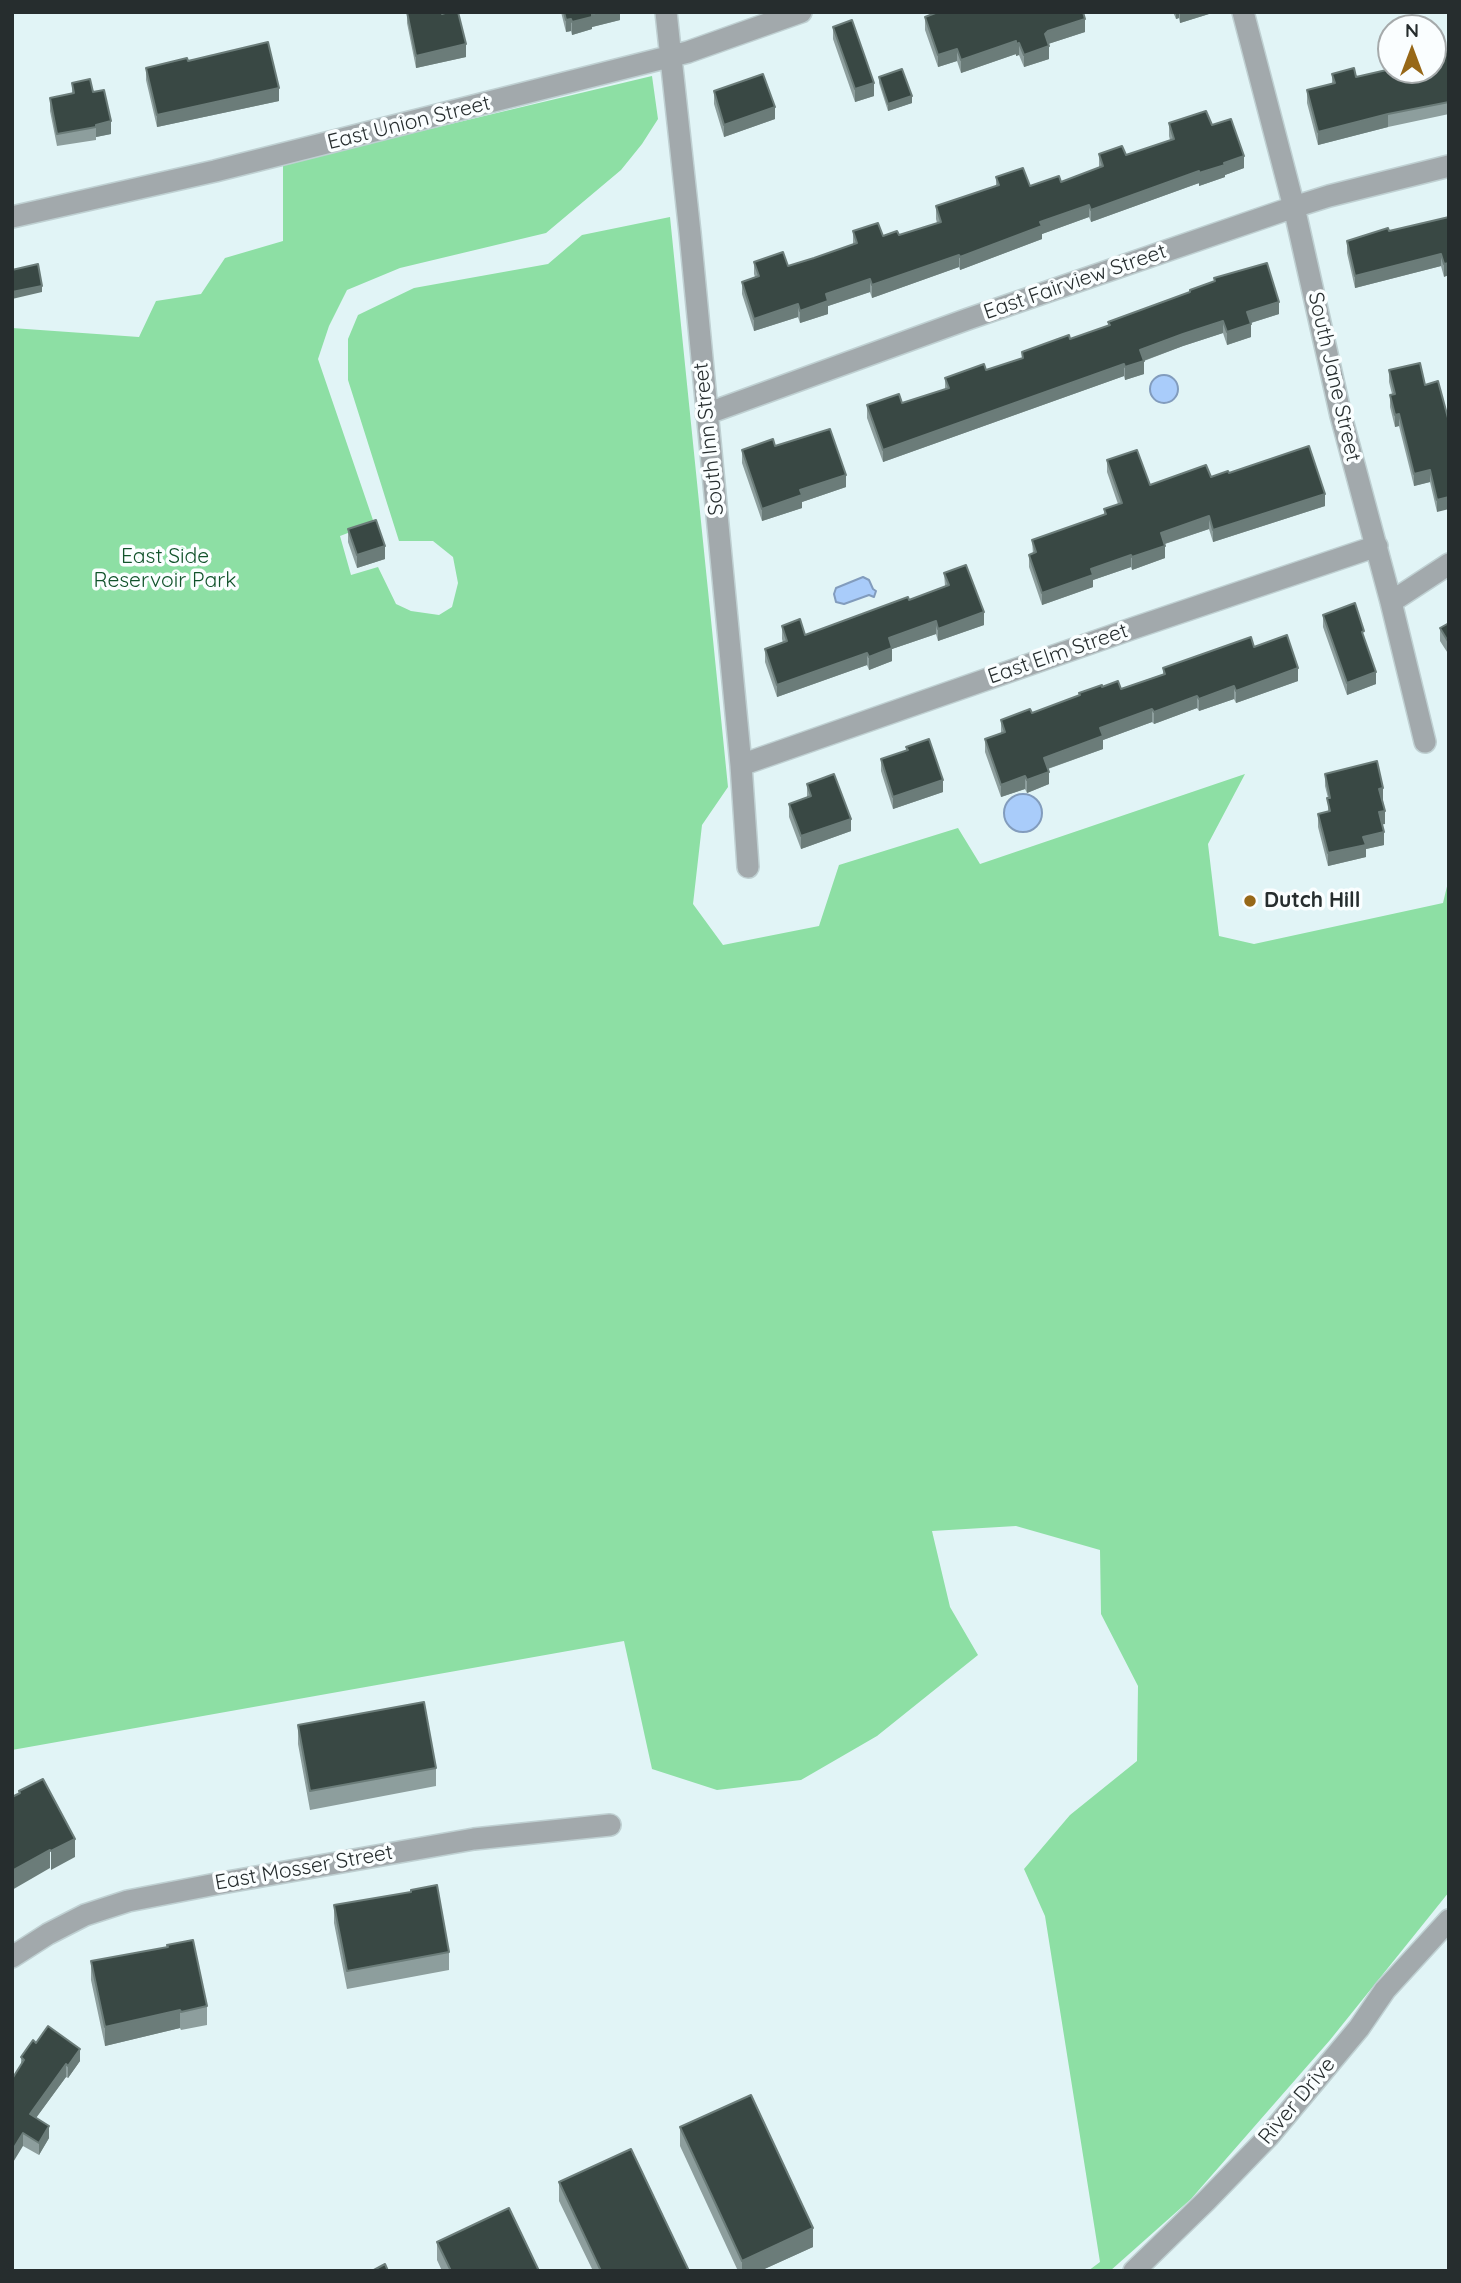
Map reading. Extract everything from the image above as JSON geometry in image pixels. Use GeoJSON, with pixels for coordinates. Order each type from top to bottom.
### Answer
{"type":"FeatureCollection","features":[{"type":"Feature","properties":{"kind":"street","name":"South Inn Street"},"geometry":{"type":"LineString","coordinates":[[666,12],[690,233],[741,765],[748,867]]}},
{"type":"Feature","properties":{"kind":"street","name":"East Union Street"},"geometry":{"type":"LineString","coordinates":[[12,217],[215,171],[670,57],[802,12]]}},
{"type":"Feature","properties":{"kind":"street","name":"South Jane Street"},"geometry":{"type":"LineString","coordinates":[[1243,12],[1294,207],[1341,416],[1377,546],[1425,743]]}},
{"type":"Feature","properties":{"kind":"street","name":"East Fairview Street"},"geometry":{"type":"LineString","coordinates":[[706,414],[968,319],[1294,207],[1449,166]]}},
{"type":"Feature","properties":{"kind":"street","name":"East Elm Street"},"geometry":{"type":"LineString","coordinates":[[741,765],[1377,546]]}},
{"type":"Feature","properties":{"kind":"street"},"geometry":{"type":"LineString","coordinates":[[1391,602],[1449,564]]}},
{"type":"Feature","properties":{"kind":"street","name":"East Mosser Street"},"geometry":{"type":"LineString","coordinates":[[12,1957],[85,1915],[128,1901],[474,1839],[610,1825]]}},
{"type":"Feature","properties":{"kind":"street","name":"River Drive"},"geometry":{"type":"LineString","coordinates":[[1134,2271],[1268,2137],[1359,2028],[1385,1990],[1449,1920]]}},
{"type":"Feature","properties":{"kind":"green space","name":"East Side Reservoir Park"},"geometry":{"type":"Polygon","coordinates":[[[652,76],[658,119],[642,144],[621,170],[546,233],[400,268],[347,290],[329,326],[318,359],[374,523],[340,536],[351,575],[378,567],[396,604],[411,611],[439,615],[452,607],[458,583],[453,557],[433,541],[399,541],[348,380],[348,339],[358,315],[414,288],[548,264],[582,235],[670,217],[728,787],[702,825],[693,904],[723,945],[819,926],[839,865],[958,828],[980,864],[1245,774],[1208,844],[1219,936],[1254,944],[1443,903],[1449,878],[1449,1892],[1330,2040],[1191,2199],[1110,2271],[1088,2271],[1100,2262],[1045,1916],[1024,1869],[1070,1815],[1137,1761],[1138,1686],[1101,1614],[1100,1550],[1016,1526],[932,1531],[950,1607],[978,1655],[877,1736],[801,1780],[717,1790],[652,1769],[624,1641],[12,1750],[12,328],[139,337],[156,301],[201,294],[225,258],[283,241],[283,164],[652,76]]]}},
{"type":"Feature","properties":{"kind":"water"},"geometry":{"type":"Polygon","coordinates":[[[1164,375],[1174,379],[1178,389],[1174,399],[1164,403],[1154,399],[1150,389],[1154,379],[1164,375]]]}},
{"type":"Feature","properties":{"kind":"water"},"geometry":{"type":"Polygon","coordinates":[[[863,577],[869,580],[876,591],[874,597],[869,595],[844,604],[836,602],[836,588],[863,577]]]}},
{"type":"Feature","properties":{"kind":"water"},"geometry":{"type":"Polygon","coordinates":[[[1023,794],[1036,800],[1042,813],[1036,826],[1023,832],[1010,826],[1004,813],[1010,800],[1023,794]]]}},
{"type":"Feature","properties":{"kind":"building"},"geometry":{"type":"Polygon","coordinates":[[[407,12],[458,12],[466,44],[416,56],[407,12]]]}},
{"type":"Feature","properties":{"kind":"building"},"geometry":{"type":"Polygon","coordinates":[[[564,12],[601,12],[572,22],[571,19],[566,20],[564,12]]]}},
{"type":"Feature","properties":{"kind":"building"},"geometry":{"type":"Polygon","coordinates":[[[938,12],[1083,12],[1085,19],[1048,31],[1045,34],[1049,46],[1024,55],[1016,41],[961,60],[957,49],[938,55],[925,17],[938,12]]]}},
{"type":"Feature","properties":{"kind":"building"},"geometry":{"type":"Polygon","coordinates":[[[852,20],[874,83],[855,89],[833,27],[852,20]]]}},
{"type":"Feature","properties":{"kind":"building"},"geometry":{"type":"Polygon","coordinates":[[[268,42],[279,88],[157,115],[146,68],[268,42]]]}},
{"type":"Feature","properties":{"kind":"building"},"geometry":{"type":"Polygon","coordinates":[[[1447,52],[1449,102],[1318,132],[1307,90],[1335,83],[1332,74],[1354,68],[1356,77],[1377,72],[1377,84],[1447,84],[1447,52]]]}},
{"type":"Feature","properties":{"kind":"building"},"geometry":{"type":"Polygon","coordinates":[[[902,69],[912,96],[888,104],[879,77],[902,69]]]}},
{"type":"Feature","properties":{"kind":"building"},"geometry":{"type":"Polygon","coordinates":[[[763,74],[775,107],[724,125],[714,91],[763,74]]]}},
{"type":"Feature","properties":{"kind":"building"},"geometry":{"type":"Polygon","coordinates":[[[90,79],[93,92],[104,90],[111,121],[96,127],[57,134],[50,98],[74,93],[72,83],[90,79]]]}},
{"type":"Feature","properties":{"kind":"building"},"geometry":{"type":"Polygon","coordinates":[[[1206,111],[1212,125],[1231,119],[1244,156],[1224,163],[1225,165],[1199,171],[1091,210],[1089,205],[1040,222],[1042,226],[960,257],[959,255],[872,285],[870,279],[826,294],[828,301],[800,311],[798,304],[754,319],[742,282],[759,276],[754,262],[783,252],[788,266],[814,258],[857,243],[853,231],[878,223],[883,236],[897,231],[899,235],[941,222],[936,206],[999,185],[996,177],[1023,168],[1030,186],[1059,176],[1061,182],[1103,166],[1099,154],[1122,146],[1126,155],[1174,139],[1169,123],[1206,111]]]}},
{"type":"Feature","properties":{"kind":"building"},"geometry":{"type":"Polygon","coordinates":[[[1449,217],[1449,263],[1444,264],[1441,254],[1355,276],[1347,241],[1388,228],[1389,231],[1449,217]]]}},
{"type":"Feature","properties":{"kind":"building"},"geometry":{"type":"Polygon","coordinates":[[[1267,263],[1279,302],[1247,312],[1251,324],[1227,332],[1223,321],[1183,334],[1140,350],[1144,361],[1125,367],[1124,364],[883,450],[867,405],[899,394],[902,403],[949,388],[945,378],[984,364],[986,370],[1023,358],[1022,352],[1069,335],[1070,339],[1110,325],[1108,322],[1190,292],[1215,281],[1214,278],[1267,263]]]}},
{"type":"Feature","properties":{"kind":"building"},"geometry":{"type":"Polygon","coordinates":[[[38,264],[42,286],[12,292],[12,270],[38,264]]]}},
{"type":"Feature","properties":{"kind":"building"},"geometry":{"type":"Polygon","coordinates":[[[1420,363],[1425,385],[1438,381],[1449,418],[1449,497],[1437,500],[1430,470],[1414,474],[1399,414],[1395,415],[1390,395],[1395,394],[1389,370],[1420,363]]]}},
{"type":"Feature","properties":{"kind":"building"},"geometry":{"type":"Polygon","coordinates":[[[830,429],[846,475],[800,490],[802,495],[762,509],[742,450],[773,439],[775,446],[830,429]]]}},
{"type":"Feature","properties":{"kind":"building"},"geometry":{"type":"Polygon","coordinates":[[[1309,446],[1325,494],[1213,530],[1209,516],[1161,533],[1165,546],[1091,569],[1093,575],[1042,593],[1029,555],[1036,552],[1032,540],[1106,514],[1104,509],[1122,503],[1107,460],[1137,450],[1150,485],[1206,465],[1211,477],[1228,471],[1229,473],[1309,446]]]}},
{"type":"Feature","properties":{"kind":"building"},"geometry":{"type":"Polygon","coordinates":[[[376,520],[385,546],[357,555],[348,529],[376,520]]]}},
{"type":"Feature","properties":{"kind":"building"},"geometry":{"type":"Polygon","coordinates":[[[966,565],[984,612],[938,629],[936,621],[889,638],[892,648],[869,657],[867,653],[777,685],[765,649],[787,641],[782,626],[800,619],[805,635],[908,597],[909,600],[949,585],[944,573],[966,565]]]}},
{"type":"Feature","properties":{"kind":"building"},"geometry":{"type":"Polygon","coordinates":[[[1355,603],[1376,672],[1347,683],[1323,615],[1355,603]]]}},
{"type":"Feature","properties":{"kind":"building"},"geometry":{"type":"Polygon","coordinates":[[[1449,623],[1449,643],[1440,628],[1449,623]]]}},
{"type":"Feature","properties":{"kind":"building"},"geometry":{"type":"Polygon","coordinates":[[[1287,635],[1298,668],[1236,691],[1234,686],[1199,699],[1197,696],[1100,728],[1103,736],[1044,758],[1049,772],[1027,780],[1025,776],[1001,785],[985,739],[1005,732],[1001,720],[1030,709],[1032,713],[1102,685],[1118,681],[1121,689],[1165,674],[1163,668],[1251,637],[1254,647],[1287,635]]]}},
{"type":"Feature","properties":{"kind":"building"},"geometry":{"type":"Polygon","coordinates":[[[929,739],[943,780],[893,797],[881,759],[929,739]]]}},
{"type":"Feature","properties":{"kind":"building"},"geometry":{"type":"Polygon","coordinates":[[[1377,761],[1383,788],[1379,789],[1385,811],[1379,812],[1384,832],[1363,837],[1366,845],[1328,853],[1318,814],[1330,811],[1325,774],[1377,761]]]}},
{"type":"Feature","properties":{"kind":"building"},"geometry":{"type":"Polygon","coordinates":[[[834,774],[851,819],[801,836],[789,804],[811,796],[807,784],[834,774]]]}},
{"type":"Feature","properties":{"kind":"building"},"geometry":{"type":"Polygon","coordinates":[[[424,1702],[436,1768],[310,1791],[298,1725],[424,1702]]]}},
{"type":"Feature","properties":{"kind":"building"},"geometry":{"type":"Polygon","coordinates":[[[43,1779],[75,1839],[12,1871],[12,1797],[43,1779]]]}},
{"type":"Feature","properties":{"kind":"building"},"geometry":{"type":"Polygon","coordinates":[[[437,1885],[449,1952],[347,1971],[334,1905],[437,1885]]]}},
{"type":"Feature","properties":{"kind":"building"},"geometry":{"type":"Polygon","coordinates":[[[193,1940],[207,2006],[105,2027],[91,1961],[193,1940]]]}},
{"type":"Feature","properties":{"kind":"building"},"geometry":{"type":"Polygon","coordinates":[[[48,2026],[80,2049],[30,2114],[49,2126],[39,2143],[23,2133],[12,2151],[12,2079],[24,2060],[21,2057],[33,2040],[36,2043],[48,2026]]]}},
{"type":"Feature","properties":{"kind":"building"},"geometry":{"type":"Polygon","coordinates":[[[751,2095],[813,2228],[742,2261],[680,2127],[751,2095]]]}},
{"type":"Feature","properties":{"kind":"building"},"geometry":{"type":"Polygon","coordinates":[[[631,2149],[689,2271],[601,2271],[559,2182],[631,2149]]]}},
{"type":"Feature","properties":{"kind":"building"},"geometry":{"type":"Polygon","coordinates":[[[509,2208],[539,2271],[451,2271],[437,2242],[509,2208]]]}},
{"type":"Feature","properties":{"kind":"building"},"geometry":{"type":"Polygon","coordinates":[[[385,2264],[388,2271],[372,2271],[385,2264]]]}},
{"type":"Feature","properties":{"kind":"place","name":"Dutch Hill"},"geometry":{"type":"Point","coordinates":[1250,901]}}]}
